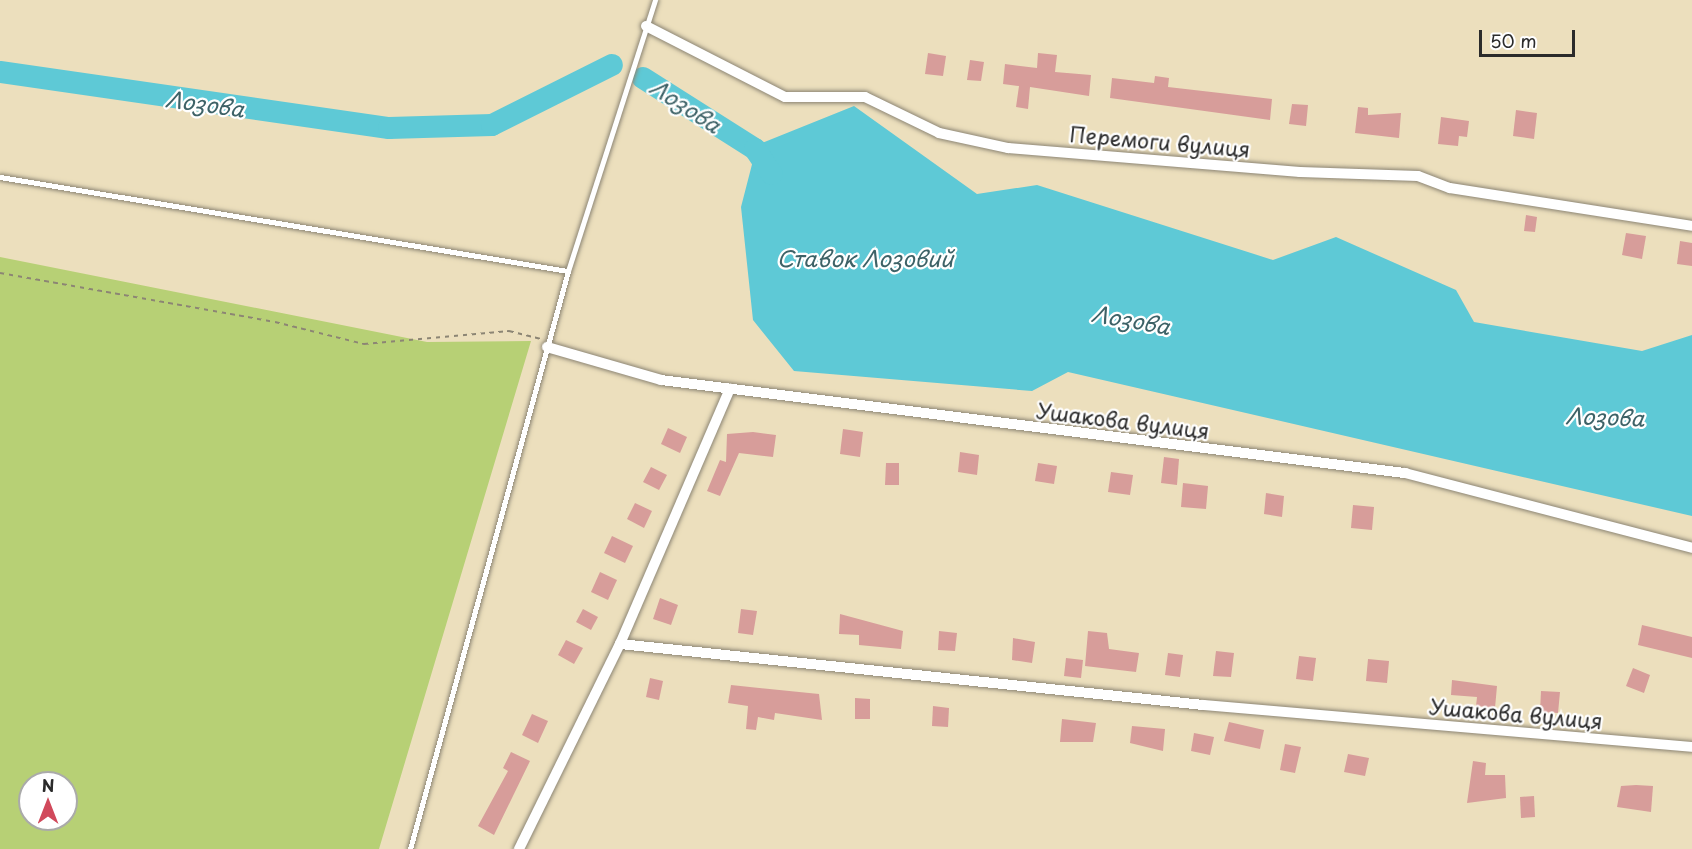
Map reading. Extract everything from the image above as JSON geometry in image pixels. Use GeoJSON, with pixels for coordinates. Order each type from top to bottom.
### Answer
{"type":"FeatureCollection","features":[{"type":"Feature","properties":{"kind":"street","name":"Перемоги вулиця"},"geometry":{"type":"LineString","coordinates":[[646,26],[785,97],[865,97],[939,133],[1008,148],[1300,172],[1418,176],[1450,188],[1692,226]]}},
{"type":"Feature","properties":{"kind":"street","name":"Ушакова вулиця"},"geometry":{"type":"LineString","coordinates":[[548,344],[661,380],[1405,472],[1692,548]]}},
{"type":"Feature","properties":{"kind":"street"},"geometry":{"type":"LineString","coordinates":[[519,849],[620,644],[730,388]]}},
{"type":"Feature","properties":{"kind":"street","name":"Ушакова вулиця"},"geometry":{"type":"LineString","coordinates":[[620,644],[1215,706],[1692,747]]}},
{"type":"Feature","properties":{"kind":"lane"},"geometry":{"type":"LineString","coordinates":[[410,849],[568,271],[655,0]]}},
{"type":"Feature","properties":{"kind":"lane"},"geometry":{"type":"LineString","coordinates":[[0,177],[568,271]]}},
{"type":"Feature","properties":{"kind":"path"},"geometry":{"type":"LineString","coordinates":[[0,273],[275,322],[364,344],[509,331],[548,344]]}},
{"type":"Feature","properties":{"kind":"green space"},"geometry":{"type":"Polygon","coordinates":[[[0,257],[427,342],[531,341],[379,849],[0,849],[0,257]]]}},
{"type":"Feature","properties":{"kind":"water","name":"Ставок Лозовий"},"geometry":{"type":"Polygon","coordinates":[[[854,106],[977,194],[1037,185],[1273,260],[1336,237],[1456,290],[1474,322],[1642,351],[1692,335],[1692,516],[1068,372],[1032,391],[794,371],[753,320],[741,207],[757,145],[854,106]]]}},
{"type":"Feature","properties":{"kind":"building"},"geometry":{"type":"Polygon","coordinates":[[[928,53],[946,56],[943,76],[925,74],[928,53]]]}},
{"type":"Feature","properties":{"kind":"building"},"geometry":{"type":"Polygon","coordinates":[[[1038,53],[1057,55],[1055,72],[1091,75],[1089,96],[1030,87],[1028,109],[1016,107],[1019,86],[1003,84],[1005,64],[1037,68],[1038,53]]]}},
{"type":"Feature","properties":{"kind":"building"},"geometry":{"type":"Polygon","coordinates":[[[970,60],[984,62],[981,81],[967,80],[970,60]]]}},
{"type":"Feature","properties":{"kind":"building"},"geometry":{"type":"Polygon","coordinates":[[[1155,76],[1169,78],[1168,87],[1272,99],[1270,120],[1110,98],[1112,78],[1154,83],[1155,76]]]}},
{"type":"Feature","properties":{"kind":"building"},"geometry":{"type":"Polygon","coordinates":[[[1292,104],[1308,105],[1306,126],[1289,124],[1292,104]]]}},
{"type":"Feature","properties":{"kind":"building"},"geometry":{"type":"Polygon","coordinates":[[[1358,107],[1368,108],[1368,115],[1401,113],[1399,138],[1355,133],[1358,107]]]}},
{"type":"Feature","properties":{"kind":"building"},"geometry":{"type":"Polygon","coordinates":[[[1516,110],[1537,113],[1534,139],[1513,136],[1516,110]]]}},
{"type":"Feature","properties":{"kind":"building"},"geometry":{"type":"Polygon","coordinates":[[[1441,117],[1469,121],[1467,137],[1459,136],[1458,146],[1438,144],[1441,117]]]}},
{"type":"Feature","properties":{"kind":"building"},"geometry":{"type":"Polygon","coordinates":[[[1526,215],[1537,217],[1535,232],[1524,231],[1526,215]]]}},
{"type":"Feature","properties":{"kind":"building"},"geometry":{"type":"Polygon","coordinates":[[[1626,233],[1646,236],[1642,259],[1622,255],[1626,233]]]}},
{"type":"Feature","properties":{"kind":"building"},"geometry":{"type":"Polygon","coordinates":[[[1680,241],[1692,243],[1692,266],[1677,264],[1680,241]]]}},
{"type":"Feature","properties":{"kind":"building"},"geometry":{"type":"Polygon","coordinates":[[[668,428],[687,437],[680,453],[661,444],[668,428]]]}},
{"type":"Feature","properties":{"kind":"building"},"geometry":{"type":"Polygon","coordinates":[[[843,429],[863,432],[860,457],[840,454],[843,429]]]}},
{"type":"Feature","properties":{"kind":"building"},"geometry":{"type":"Polygon","coordinates":[[[753,432],[776,435],[773,457],[739,453],[720,496],[707,491],[720,460],[726,462],[727,434],[753,432]]]}},
{"type":"Feature","properties":{"kind":"building"},"geometry":{"type":"Polygon","coordinates":[[[960,452],[979,455],[977,475],[958,472],[960,452]]]}},
{"type":"Feature","properties":{"kind":"building"},"geometry":{"type":"Polygon","coordinates":[[[1164,457],[1179,459],[1177,485],[1161,483],[1164,457]]]}},
{"type":"Feature","properties":{"kind":"building"},"geometry":{"type":"Polygon","coordinates":[[[886,463],[899,463],[899,485],[885,485],[886,463]]]}},
{"type":"Feature","properties":{"kind":"building"},"geometry":{"type":"Polygon","coordinates":[[[1038,463],[1057,466],[1054,484],[1035,481],[1038,463]]]}},
{"type":"Feature","properties":{"kind":"building"},"geometry":{"type":"Polygon","coordinates":[[[651,467],[667,475],[659,490],[643,482],[651,467]]]}},
{"type":"Feature","properties":{"kind":"building"},"geometry":{"type":"Polygon","coordinates":[[[1111,472],[1133,475],[1130,495],[1108,492],[1111,472]]]}},
{"type":"Feature","properties":{"kind":"building"},"geometry":{"type":"Polygon","coordinates":[[[1183,483],[1208,486],[1206,509],[1181,507],[1183,483]]]}},
{"type":"Feature","properties":{"kind":"building"},"geometry":{"type":"Polygon","coordinates":[[[1266,493],[1284,496],[1282,517],[1264,514],[1266,493]]]}},
{"type":"Feature","properties":{"kind":"building"},"geometry":{"type":"Polygon","coordinates":[[[635,503],[652,511],[644,528],[627,519],[635,503]]]}},
{"type":"Feature","properties":{"kind":"building"},"geometry":{"type":"Polygon","coordinates":[[[1353,505],[1374,507],[1372,530],[1351,528],[1353,505]]]}},
{"type":"Feature","properties":{"kind":"building"},"geometry":{"type":"Polygon","coordinates":[[[612,536],[633,546],[625,563],[604,553],[612,536]]]}},
{"type":"Feature","properties":{"kind":"building"},"geometry":{"type":"Polygon","coordinates":[[[600,572],[617,580],[608,600],[591,592],[600,572]]]}},
{"type":"Feature","properties":{"kind":"building"},"geometry":{"type":"Polygon","coordinates":[[[660,598],[678,605],[671,625],[653,619],[660,598]]]}},
{"type":"Feature","properties":{"kind":"building"},"geometry":{"type":"Polygon","coordinates":[[[583,609],[598,617],[591,630],[576,622],[583,609]]]}},
{"type":"Feature","properties":{"kind":"building"},"geometry":{"type":"Polygon","coordinates":[[[741,609],[757,611],[753,635],[738,633],[741,609]]]}},
{"type":"Feature","properties":{"kind":"building"},"geometry":{"type":"Polygon","coordinates":[[[840,614],[903,631],[901,649],[859,645],[859,635],[839,634],[840,614]]]}},
{"type":"Feature","properties":{"kind":"building"},"geometry":{"type":"Polygon","coordinates":[[[1642,625],[1692,637],[1692,658],[1638,645],[1642,625]]]}},
{"type":"Feature","properties":{"kind":"building"},"geometry":{"type":"Polygon","coordinates":[[[939,631],[957,633],[955,651],[938,650],[939,631]]]}},
{"type":"Feature","properties":{"kind":"building"},"geometry":{"type":"Polygon","coordinates":[[[1088,631],[1107,633],[1109,649],[1139,653],[1136,672],[1085,666],[1088,631]]]}},
{"type":"Feature","properties":{"kind":"building"},"geometry":{"type":"Polygon","coordinates":[[[1013,638],[1035,642],[1032,663],[1012,660],[1013,638]]]}},
{"type":"Feature","properties":{"kind":"building"},"geometry":{"type":"Polygon","coordinates":[[[566,640],[583,648],[574,664],[558,655],[566,640]]]}},
{"type":"Feature","properties":{"kind":"building"},"geometry":{"type":"Polygon","coordinates":[[[1216,651],[1234,653],[1231,677],[1213,676],[1216,651]]]}},
{"type":"Feature","properties":{"kind":"building"},"geometry":{"type":"Polygon","coordinates":[[[1168,653],[1183,655],[1180,677],[1165,675],[1168,653]]]}},
{"type":"Feature","properties":{"kind":"building"},"geometry":{"type":"Polygon","coordinates":[[[1299,656],[1316,658],[1313,681],[1296,679],[1299,656]]]}},
{"type":"Feature","properties":{"kind":"building"},"geometry":{"type":"Polygon","coordinates":[[[1066,658],[1083,660],[1081,678],[1064,676],[1066,658]]]}},
{"type":"Feature","properties":{"kind":"building"},"geometry":{"type":"Polygon","coordinates":[[[1368,659],[1389,661],[1387,683],[1366,681],[1368,659]]]}},
{"type":"Feature","properties":{"kind":"building"},"geometry":{"type":"Polygon","coordinates":[[[1633,668],[1650,675],[1644,693],[1626,686],[1633,668]]]}},
{"type":"Feature","properties":{"kind":"building"},"geometry":{"type":"Polygon","coordinates":[[[650,678],[663,681],[659,700],[646,697],[650,678]]]}},
{"type":"Feature","properties":{"kind":"building"},"geometry":{"type":"Polygon","coordinates":[[[1452,680],[1497,686],[1495,708],[1476,706],[1477,697],[1451,695],[1452,680]]]}},
{"type":"Feature","properties":{"kind":"building"},"geometry":{"type":"Polygon","coordinates":[[[731,685],[819,694],[822,720],[775,713],[774,720],[758,717],[756,730],[746,729],[748,706],[728,703],[731,685]]]}},
{"type":"Feature","properties":{"kind":"building"},"geometry":{"type":"Polygon","coordinates":[[[1541,691],[1560,692],[1558,713],[1540,712],[1541,691]]]}},
{"type":"Feature","properties":{"kind":"building"},"geometry":{"type":"Polygon","coordinates":[[[855,698],[870,699],[870,719],[855,719],[855,698]]]}},
{"type":"Feature","properties":{"kind":"building"},"geometry":{"type":"Polygon","coordinates":[[[933,706],[949,708],[948,727],[932,726],[933,706]]]}},
{"type":"Feature","properties":{"kind":"building"},"geometry":{"type":"Polygon","coordinates":[[[532,714],[548,721],[538,743],[522,735],[532,714]]]}},
{"type":"Feature","properties":{"kind":"building"},"geometry":{"type":"Polygon","coordinates":[[[1062,719],[1096,723],[1093,742],[1060,742],[1062,719]]]}},
{"type":"Feature","properties":{"kind":"building"},"geometry":{"type":"Polygon","coordinates":[[[1229,722],[1264,730],[1260,749],[1224,741],[1229,722]]]}},
{"type":"Feature","properties":{"kind":"building"},"geometry":{"type":"Polygon","coordinates":[[[1132,726],[1165,729],[1163,751],[1130,743],[1132,726]]]}},
{"type":"Feature","properties":{"kind":"building"},"geometry":{"type":"Polygon","coordinates":[[[1194,733],[1214,737],[1210,755],[1191,751],[1194,733]]]}},
{"type":"Feature","properties":{"kind":"building"},"geometry":{"type":"Polygon","coordinates":[[[1285,744],[1301,747],[1295,773],[1280,770],[1285,744]]]}},
{"type":"Feature","properties":{"kind":"building"},"geometry":{"type":"Polygon","coordinates":[[[511,752],[530,761],[494,835],[478,826],[508,771],[503,768],[511,752]]]}},
{"type":"Feature","properties":{"kind":"building"},"geometry":{"type":"Polygon","coordinates":[[[1348,754],[1369,758],[1365,776],[1344,772],[1348,754]]]}},
{"type":"Feature","properties":{"kind":"building"},"geometry":{"type":"Polygon","coordinates":[[[1473,761],[1486,763],[1485,775],[1505,775],[1506,798],[1467,803],[1473,761]]]}},
{"type":"Feature","properties":{"kind":"building"},"geometry":{"type":"Polygon","coordinates":[[[1621,786],[1653,786],[1651,812],[1617,807],[1621,786]]]}},
{"type":"Feature","properties":{"kind":"building"},"geometry":{"type":"Polygon","coordinates":[[[1534,796],[1535,817],[1521,818],[1520,797],[1534,796]]]}},
{"type":"Feature","properties":{"kind":"waterway","name":"Лозова"},"geometry":{"type":"LineString","coordinates":[[0,72],[389,128],[492,125],[612,65]]}},
{"type":"Feature","properties":{"kind":"waterway","name":"Лозова"},"geometry":{"type":"LineString","coordinates":[[643,78],[755,149],[772,174]]}}]}
